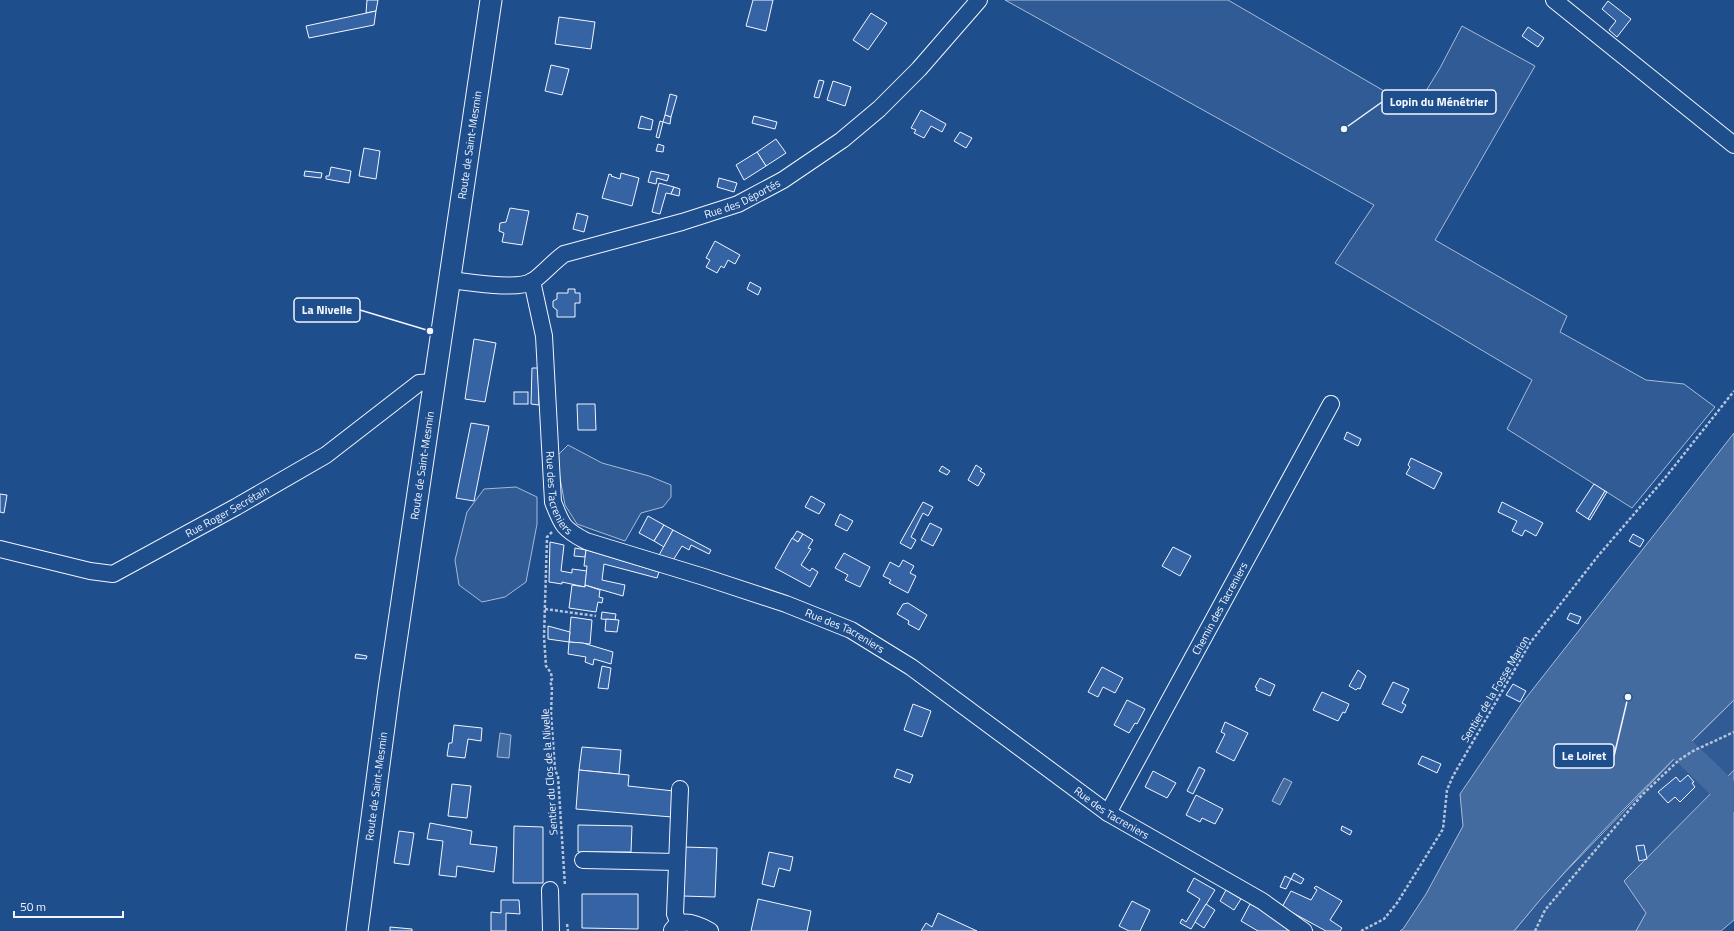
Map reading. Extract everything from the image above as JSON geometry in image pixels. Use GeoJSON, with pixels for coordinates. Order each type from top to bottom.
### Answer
{"type":"FeatureCollection","features":[{"type":"Feature","properties":{"kind":"main road","name":"Route de Saint-Mesmin"},"geometry":{"type":"LineString","coordinates":[[357,931],[390,681],[491,0]]}},
{"type":"Feature","properties":{"kind":"street","name":"Rue des Déportés"},"geometry":{"type":"LineString","coordinates":[[532,281],[564,254],[682,222],[738,204],[783,180],[842,140],[879,109],[920,69],[979,0]]}},
{"type":"Feature","properties":{"kind":"street"},"geometry":{"type":"LineString","coordinates":[[1554,0],[1734,145]]}},
{"type":"Feature","properties":{"kind":"street"},"geometry":{"type":"LineString","coordinates":[[450,280],[506,286],[532,281]]}},
{"type":"Feature","properties":{"kind":"street","name":"Rue des Tacreniers"},"geometry":{"type":"LineString","coordinates":[[532,281],[544,336],[553,502],[561,523],[570,533],[586,541],[786,604],[851,630],[911,667],[1108,813],[1262,901],[1304,931]]}},
{"type":"Feature","properties":{"kind":"street","name":"Rue Roger Secrétain"},"geometry":{"type":"LineString","coordinates":[[0,549],[90,571],[113,574],[236,507],[326,455],[419,383],[434,382]]}},
{"type":"Feature","properties":{"kind":"street","name":"Chemin des Tacreniers"},"geometry":{"type":"LineString","coordinates":[[1108,813],[1331,404]]}},
{"type":"Feature","properties":{"kind":"street"},"geometry":{"type":"LineString","coordinates":[[680,789],[675,927],[687,922],[696,924],[710,931]]}},
{"type":"Feature","properties":{"kind":"street"},"geometry":{"type":"LineString","coordinates":[[583,860],[677,862]]}},
{"type":"Feature","properties":{"kind":"street"},"geometry":{"type":"LineString","coordinates":[[550,890],[551,931]]}},
{"type":"Feature","properties":{"kind":"path","name":"Sentier de la Fosse Marion"},"geometry":{"type":"LineString","coordinates":[[1361,931],[1384,919],[1397,903],[1443,829],[1447,790],[1453,776],[1530,643],[1598,556],[1665,478],[1734,391]]}},
{"type":"Feature","properties":{"kind":"path","name":"Sentier du Clos de la Nivelle"},"geometry":{"type":"LineString","coordinates":[[561,523],[547,537],[544,637],[546,666],[551,673],[552,679],[550,682],[552,686],[551,714],[555,770],[558,776],[565,892]]}},
{"type":"Feature","properties":{"kind":"path"},"geometry":{"type":"LineString","coordinates":[[545,609],[596,616]]}},
{"type":"Feature","properties":{"kind":"path"},"geometry":{"type":"LineString","coordinates":[[1535,931],[1545,910],[1642,795],[1679,760],[1693,751],[1734,732]]}},
{"type":"Feature","properties":{"kind":"path"},"geometry":{"type":"LineString","coordinates":[[567,923],[568,931]]}},
{"type":"Feature","properties":{"kind":"shaded area"},"geometry":{"type":"Polygon","coordinates":[[[1005,0],[1228,0],[1415,109],[1440,68],[1462,26],[1535,66],[1435,240],[1567,316],[1560,332],[1646,380],[1684,384],[1715,407],[1632,508],[1507,429],[1532,380],[1335,263],[1374,205],[1005,0]]]}},
{"type":"Feature","properties":{"kind":"shaded area"},"geometry":{"type":"Polygon","coordinates":[[[1734,433],[1734,700],[1593,841],[1514,931],[1400,931],[1403,929],[1426,894],[1463,826],[1460,794],[1522,703],[1734,433]]]}},
{"type":"Feature","properties":{"kind":"shaded area"},"geometry":{"type":"Polygon","coordinates":[[[568,445],[602,463],[649,476],[671,485],[671,497],[663,507],[641,513],[625,541],[577,524],[565,505],[556,457],[568,445]]]}},
{"type":"Feature","properties":{"kind":"shaded area"},"geometry":{"type":"Polygon","coordinates":[[[516,487],[537,497],[537,524],[526,582],[505,597],[482,602],[459,585],[455,560],[467,512],[484,489],[516,487]]]}},
{"type":"Feature","properties":{"kind":"shaded area"},"geometry":{"type":"Polygon","coordinates":[[[1734,700],[1734,772],[1636,931],[1514,931],[1546,892],[1682,751],[1734,700]]]}},
{"type":"Feature","properties":{"kind":"shaded area"},"geometry":{"type":"Polygon","coordinates":[[[500,733],[511,735],[509,758],[497,757],[500,733]]]}},
{"type":"Feature","properties":{"kind":"shaded area"},"geometry":{"type":"Polygon","coordinates":[[[1734,770],[1734,920],[1721,931],[1636,931],[1646,913],[1624,881],[1734,770]]]}},
{"type":"Feature","properties":{"kind":"shaded area"},"geometry":{"type":"Polygon","coordinates":[[[1284,778],[1292,782],[1280,805],[1272,801],[1284,778]]]}},
{"type":"Feature","properties":{"kind":"building"},"geometry":{"type":"Polygon","coordinates":[[[367,0],[378,0],[376,11],[366,13],[367,0]]]}},
{"type":"Feature","properties":{"kind":"building"},"geometry":{"type":"Polygon","coordinates":[[[753,0],[773,0],[766,31],[746,26],[753,0]]]}},
{"type":"Feature","properties":{"kind":"building"},"geometry":{"type":"Polygon","coordinates":[[[1608,1],[1631,19],[1617,37],[1609,30],[1616,21],[1602,9],[1608,1]]]}},
{"type":"Feature","properties":{"kind":"building"},"geometry":{"type":"Polygon","coordinates":[[[376,11],[374,25],[309,38],[306,26],[376,11]]]}},
{"type":"Feature","properties":{"kind":"building"},"geometry":{"type":"Polygon","coordinates":[[[871,13],[887,23],[868,50],[853,40],[871,13]]]}},
{"type":"Feature","properties":{"kind":"building"},"geometry":{"type":"Polygon","coordinates":[[[559,17],[595,22],[591,49],[555,44],[559,17]]]}},
{"type":"Feature","properties":{"kind":"building"},"geometry":{"type":"Polygon","coordinates":[[[1528,27],[1544,38],[1538,47],[1522,36],[1528,27]]]}},
{"type":"Feature","properties":{"kind":"building"},"geometry":{"type":"Polygon","coordinates":[[[551,65],[569,69],[562,95],[545,91],[551,65]]]}},
{"type":"Feature","properties":{"kind":"building"},"geometry":{"type":"Polygon","coordinates":[[[819,80],[824,81],[819,98],[814,97],[819,80]]]}},
{"type":"Feature","properties":{"kind":"building"},"geometry":{"type":"Polygon","coordinates":[[[833,81],[851,87],[845,106],[827,100],[833,81]]]}},
{"type":"Feature","properties":{"kind":"building"},"geometry":{"type":"Polygon","coordinates":[[[670,94],[677,96],[671,117],[665,115],[670,94]]]}},
{"type":"Feature","properties":{"kind":"building"},"geometry":{"type":"Polygon","coordinates":[[[921,110],[946,124],[942,132],[931,126],[924,138],[914,133],[916,130],[911,128],[921,110]]]}},
{"type":"Feature","properties":{"kind":"building"},"geometry":{"type":"Polygon","coordinates":[[[665,115],[671,117],[670,124],[663,122],[665,115]]]}},
{"type":"Feature","properties":{"kind":"building"},"geometry":{"type":"Polygon","coordinates":[[[641,116],[653,120],[651,130],[638,128],[641,116]]]}},
{"type":"Feature","properties":{"kind":"building"},"geometry":{"type":"Polygon","coordinates":[[[754,116],[777,122],[775,129],[752,123],[754,116]]]}},
{"type":"Feature","properties":{"kind":"building"},"geometry":{"type":"Polygon","coordinates":[[[660,121],[663,122],[659,138],[656,137],[660,121]]]}},
{"type":"Feature","properties":{"kind":"building"},"geometry":{"type":"Polygon","coordinates":[[[960,132],[972,138],[966,148],[954,141],[960,132]]]}},
{"type":"Feature","properties":{"kind":"building"},"geometry":{"type":"Polygon","coordinates":[[[776,139],[786,153],[766,166],[757,152],[776,139]]]}},
{"type":"Feature","properties":{"kind":"building"},"geometry":{"type":"Polygon","coordinates":[[[658,144],[664,146],[663,152],[656,151],[658,144]]]}},
{"type":"Feature","properties":{"kind":"building"},"geometry":{"type":"Polygon","coordinates":[[[364,148],[380,151],[376,179],[359,176],[364,148]]]}},
{"type":"Feature","properties":{"kind":"building"},"geometry":{"type":"Polygon","coordinates":[[[757,152],[766,166],[744,180],[736,165],[757,152]]]}},
{"type":"Feature","properties":{"kind":"building"},"geometry":{"type":"Polygon","coordinates":[[[331,167],[351,171],[349,183],[326,179],[326,176],[329,176],[331,167]]]}},
{"type":"Feature","properties":{"kind":"building"},"geometry":{"type":"Polygon","coordinates":[[[305,171],[322,173],[321,178],[304,176],[305,171]]]}},
{"type":"Feature","properties":{"kind":"building"},"geometry":{"type":"Polygon","coordinates":[[[651,171],[669,175],[667,181],[657,178],[656,184],[648,182],[651,171]]]}},
{"type":"Feature","properties":{"kind":"building"},"geometry":{"type":"Polygon","coordinates":[[[621,173],[639,178],[632,206],[602,198],[609,174],[620,179],[621,173]]]}},
{"type":"Feature","properties":{"kind":"building"},"geometry":{"type":"Polygon","coordinates":[[[719,178],[737,183],[734,192],[717,187],[719,178]]]}},
{"type":"Feature","properties":{"kind":"building"},"geometry":{"type":"Polygon","coordinates":[[[659,183],[674,187],[671,194],[666,193],[660,214],[652,212],[659,183]]]}},
{"type":"Feature","properties":{"kind":"building"},"geometry":{"type":"Polygon","coordinates":[[[674,187],[680,189],[679,196],[671,194],[674,187]]]}},
{"type":"Feature","properties":{"kind":"building"},"geometry":{"type":"Polygon","coordinates":[[[510,208],[529,211],[522,245],[502,242],[504,233],[499,231],[500,223],[506,222],[510,208]]]}},
{"type":"Feature","properties":{"kind":"building"},"geometry":{"type":"Polygon","coordinates":[[[577,213],[588,216],[584,232],[573,229],[577,213]]]}},
{"type":"Feature","properties":{"kind":"building"},"geometry":{"type":"Polygon","coordinates":[[[715,241],[740,255],[735,264],[728,260],[724,268],[721,266],[717,273],[706,267],[710,260],[706,258],[715,241]]]}},
{"type":"Feature","properties":{"kind":"building"},"geometry":{"type":"Polygon","coordinates":[[[750,282],[761,288],[758,295],[747,289],[750,282]]]}},
{"type":"Feature","properties":{"kind":"building"},"geometry":{"type":"Polygon","coordinates":[[[568,289],[575,289],[575,293],[580,293],[580,303],[575,303],[575,317],[557,317],[557,310],[553,307],[553,301],[557,299],[557,293],[568,293],[568,289]]]}},
{"type":"Feature","properties":{"kind":"building"},"geometry":{"type":"Polygon","coordinates":[[[474,339],[496,343],[485,402],[465,399],[474,339]]]}},
{"type":"Feature","properties":{"kind":"building"},"geometry":{"type":"Polygon","coordinates":[[[532,368],[538,368],[539,405],[531,404],[532,368]]]}},
{"type":"Feature","properties":{"kind":"building"},"geometry":{"type":"Polygon","coordinates":[[[514,392],[528,392],[528,404],[514,404],[514,392]]]}},
{"type":"Feature","properties":{"kind":"building"},"geometry":{"type":"Polygon","coordinates":[[[577,404],[595,404],[596,430],[578,430],[577,404]]]}},
{"type":"Feature","properties":{"kind":"building"},"geometry":{"type":"Polygon","coordinates":[[[471,423],[489,426],[474,501],[456,498],[471,423]]]}},
{"type":"Feature","properties":{"kind":"building"},"geometry":{"type":"Polygon","coordinates":[[[1347,432],[1361,439],[1358,446],[1344,439],[1347,432]]]}},
{"type":"Feature","properties":{"kind":"building"},"geometry":{"type":"Polygon","coordinates":[[[1411,458],[1442,473],[1434,489],[1406,474],[1410,467],[1408,465],[1411,458]]]}},
{"type":"Feature","properties":{"kind":"building"},"geometry":{"type":"Polygon","coordinates":[[[976,465],[982,469],[980,471],[985,474],[978,486],[968,480],[976,465]]]}},
{"type":"Feature","properties":{"kind":"building"},"geometry":{"type":"Polygon","coordinates":[[[942,466],[950,471],[947,475],[939,471],[942,466]]]}},
{"type":"Feature","properties":{"kind":"building"},"geometry":{"type":"Polygon","coordinates":[[[1594,484],[1605,491],[1588,519],[1576,511],[1594,484]]]}},
{"type":"Feature","properties":{"kind":"building"},"geometry":{"type":"Polygon","coordinates":[[[1605,491],[1607,492],[1590,520],[1588,519],[1605,491]]]}},
{"type":"Feature","properties":{"kind":"building"},"geometry":{"type":"Polygon","coordinates":[[[0,494],[7,495],[4,513],[0,512],[0,494]]]}},
{"type":"Feature","properties":{"kind":"building"},"geometry":{"type":"Polygon","coordinates":[[[811,496],[825,504],[819,514],[805,507],[811,496]]]}},
{"type":"Feature","properties":{"kind":"building"},"geometry":{"type":"Polygon","coordinates":[[[923,502],[933,507],[928,516],[923,513],[911,537],[916,540],[911,549],[900,543],[923,502]]]}},
{"type":"Feature","properties":{"kind":"building"},"geometry":{"type":"Polygon","coordinates":[[[1502,502],[1543,523],[1536,536],[1525,530],[1522,536],[1512,531],[1517,521],[1498,512],[1502,502]]]}},
{"type":"Feature","properties":{"kind":"building"},"geometry":{"type":"Polygon","coordinates":[[[840,514],[853,521],[847,531],[835,525],[840,514]]]}},
{"type":"Feature","properties":{"kind":"building"},"geometry":{"type":"Polygon","coordinates":[[[648,516],[664,525],[654,541],[639,533],[648,516]]]}},
{"type":"Feature","properties":{"kind":"building"},"geometry":{"type":"Polygon","coordinates":[[[930,523],[942,529],[933,546],[921,540],[930,523]]]}},
{"type":"Feature","properties":{"kind":"building"},"geometry":{"type":"Polygon","coordinates":[[[664,525],[673,530],[664,547],[654,541],[664,525]]]}},
{"type":"Feature","properties":{"kind":"building"},"geometry":{"type":"Polygon","coordinates":[[[673,530],[711,550],[709,554],[691,545],[689,550],[682,546],[672,562],[658,557],[673,530]]]}},
{"type":"Feature","properties":{"kind":"building"},"geometry":{"type":"Polygon","coordinates":[[[797,531],[803,534],[798,542],[792,539],[797,531]]]}},
{"type":"Feature","properties":{"kind":"building"},"geometry":{"type":"Polygon","coordinates":[[[803,534],[813,540],[808,548],[811,549],[801,565],[810,571],[812,568],[818,572],[810,587],[775,568],[792,538],[798,542],[803,534]]]}},
{"type":"Feature","properties":{"kind":"building"},"geometry":{"type":"Polygon","coordinates":[[[1633,534],[1644,540],[1640,547],[1629,541],[1633,534]]]}},
{"type":"Feature","properties":{"kind":"building"},"geometry":{"type":"Polygon","coordinates":[[[550,542],[564,545],[561,571],[572,573],[572,569],[587,571],[585,587],[562,582],[562,584],[549,582],[550,542]]]}},
{"type":"Feature","properties":{"kind":"building"},"geometry":{"type":"Polygon","coordinates":[[[1173,547],[1191,556],[1180,576],[1162,566],[1173,547]]]}},
{"type":"Feature","properties":{"kind":"building"},"geometry":{"type":"Polygon","coordinates":[[[575,548],[586,550],[585,557],[574,556],[575,548]]]}},
{"type":"Feature","properties":{"kind":"building"},"geometry":{"type":"Polygon","coordinates":[[[586,550],[659,572],[657,578],[604,564],[602,580],[625,585],[623,596],[585,585],[587,566],[584,566],[586,550]]]}},
{"type":"Feature","properties":{"kind":"building"},"geometry":{"type":"Polygon","coordinates":[[[844,553],[870,567],[860,587],[845,580],[848,575],[835,568],[844,553]]]}},
{"type":"Feature","properties":{"kind":"building"},"geometry":{"type":"Polygon","coordinates":[[[903,560],[914,566],[910,573],[916,576],[908,593],[889,583],[891,580],[883,576],[890,562],[899,567],[903,560]]]}},
{"type":"Feature","properties":{"kind":"building"},"geometry":{"type":"Polygon","coordinates":[[[572,585],[585,587],[585,585],[600,590],[599,597],[603,598],[602,603],[598,602],[596,612],[569,608],[572,585]]]}},
{"type":"Feature","properties":{"kind":"building"},"geometry":{"type":"Polygon","coordinates":[[[908,603],[927,615],[919,630],[908,624],[909,621],[897,614],[903,604],[908,603]]]}},
{"type":"Feature","properties":{"kind":"building"},"geometry":{"type":"Polygon","coordinates":[[[602,612],[616,614],[615,620],[601,619],[602,612]]]}},
{"type":"Feature","properties":{"kind":"building"},"geometry":{"type":"Polygon","coordinates":[[[1570,613],[1581,617],[1578,624],[1567,619],[1570,613]]]}},
{"type":"Feature","properties":{"kind":"building"},"geometry":{"type":"Polygon","coordinates":[[[571,617],[592,620],[590,644],[569,642],[571,617]]]}},
{"type":"Feature","properties":{"kind":"building"},"geometry":{"type":"Polygon","coordinates":[[[606,619],[619,620],[617,632],[605,631],[606,619]]]}},
{"type":"Feature","properties":{"kind":"building"},"geometry":{"type":"Polygon","coordinates":[[[548,626],[570,632],[569,642],[548,639],[548,626]]]}},
{"type":"Feature","properties":{"kind":"building"},"geometry":{"type":"Polygon","coordinates":[[[569,642],[583,643],[613,652],[611,664],[594,659],[593,665],[585,662],[586,657],[568,654],[569,642]]]}},
{"type":"Feature","properties":{"kind":"building"},"geometry":{"type":"Polygon","coordinates":[[[356,654],[367,656],[366,659],[355,658],[356,654]]]}},
{"type":"Feature","properties":{"kind":"building"},"geometry":{"type":"Polygon","coordinates":[[[602,666],[611,668],[608,689],[598,688],[602,666]]]}},
{"type":"Feature","properties":{"kind":"building"},"geometry":{"type":"Polygon","coordinates":[[[1102,667],[1123,678],[1115,693],[1103,687],[1098,697],[1088,692],[1102,667]]]}},
{"type":"Feature","properties":{"kind":"building"},"geometry":{"type":"Polygon","coordinates":[[[1358,670],[1366,676],[1360,689],[1358,688],[1356,690],[1349,686],[1358,670]]]}},
{"type":"Feature","properties":{"kind":"building"},"geometry":{"type":"Polygon","coordinates":[[[1260,678],[1275,685],[1270,696],[1256,690],[1257,688],[1255,687],[1260,678]]]}},
{"type":"Feature","properties":{"kind":"building"},"geometry":{"type":"Polygon","coordinates":[[[1393,682],[1409,689],[1402,703],[1406,705],[1402,713],[1382,704],[1393,682]]]}},
{"type":"Feature","properties":{"kind":"building"},"geometry":{"type":"Polygon","coordinates":[[[1513,684],[1526,691],[1520,702],[1506,695],[1513,684]]]}},
{"type":"Feature","properties":{"kind":"building"},"geometry":{"type":"Polygon","coordinates":[[[1322,692],[1349,704],[1345,713],[1343,712],[1338,721],[1313,710],[1322,692]]]}},
{"type":"Feature","properties":{"kind":"building"},"geometry":{"type":"Polygon","coordinates":[[[1127,700],[1145,709],[1137,724],[1135,723],[1129,733],[1114,725],[1127,700]]]}},
{"type":"Feature","properties":{"kind":"building"},"geometry":{"type":"Polygon","coordinates":[[[913,704],[931,711],[922,737],[904,730],[913,704]]]}},
{"type":"Feature","properties":{"kind":"building"},"geometry":{"type":"Polygon","coordinates":[[[1225,722],[1248,733],[1234,761],[1216,752],[1225,734],[1221,732],[1225,722]]]}},
{"type":"Feature","properties":{"kind":"building"},"geometry":{"type":"Polygon","coordinates":[[[454,725],[482,728],[481,741],[468,739],[465,758],[447,756],[449,743],[452,743],[454,725]]]}},
{"type":"Feature","properties":{"kind":"building"},"geometry":{"type":"Polygon","coordinates":[[[582,747],[621,750],[619,774],[579,770],[582,747]]]}},
{"type":"Feature","properties":{"kind":"building"},"geometry":{"type":"Polygon","coordinates":[[[1422,756],[1441,764],[1437,773],[1418,764],[1422,756]]]}},
{"type":"Feature","properties":{"kind":"building"},"geometry":{"type":"Polygon","coordinates":[[[1199,767],[1205,770],[1193,794],[1187,791],[1199,767]]]}},
{"type":"Feature","properties":{"kind":"building"},"geometry":{"type":"Polygon","coordinates":[[[897,769],[913,775],[910,783],[894,777],[897,769]]]}},
{"type":"Feature","properties":{"kind":"building"},"geometry":{"type":"Polygon","coordinates":[[[579,770],[629,775],[628,786],[674,791],[672,817],[576,809],[579,770]]]}},
{"type":"Feature","properties":{"kind":"building"},"geometry":{"type":"Polygon","coordinates":[[[1153,771],[1176,783],[1167,798],[1145,787],[1153,771]]]}},
{"type":"Feature","properties":{"kind":"building"},"geometry":{"type":"Polygon","coordinates":[[[1688,775],[1694,782],[1692,783],[1695,787],[1680,802],[1675,797],[1668,803],[1658,792],[1676,777],[1680,782],[1688,775]]]}},
{"type":"Feature","properties":{"kind":"building"},"geometry":{"type":"Polygon","coordinates":[[[452,784],[471,786],[467,818],[448,816],[452,784]]]}},
{"type":"Feature","properties":{"kind":"building"},"geometry":{"type":"Polygon","coordinates":[[[1196,795],[1223,809],[1215,824],[1202,818],[1200,822],[1186,815],[1196,795]]]}},
{"type":"Feature","properties":{"kind":"building"},"geometry":{"type":"Polygon","coordinates":[[[430,823],[472,831],[470,844],[497,847],[494,872],[457,866],[456,877],[439,875],[443,841],[427,839],[430,823]]]}},
{"type":"Feature","properties":{"kind":"building"},"geometry":{"type":"Polygon","coordinates":[[[578,825],[632,826],[631,852],[578,852],[578,825]]]}},
{"type":"Feature","properties":{"kind":"building"},"geometry":{"type":"Polygon","coordinates":[[[514,826],[543,827],[543,883],[513,883],[514,826]]]}},
{"type":"Feature","properties":{"kind":"building"},"geometry":{"type":"Polygon","coordinates":[[[1342,826],[1352,831],[1350,835],[1341,830],[1342,826]]]}},
{"type":"Feature","properties":{"kind":"building"},"geometry":{"type":"Polygon","coordinates":[[[399,831],[414,833],[409,865],[394,863],[399,831]]]}},
{"type":"Feature","properties":{"kind":"building"},"geometry":{"type":"Polygon","coordinates":[[[1644,845],[1647,859],[1639,861],[1636,846],[1644,845]]]}},
{"type":"Feature","properties":{"kind":"building"},"geometry":{"type":"Polygon","coordinates":[[[684,847],[717,848],[715,897],[683,896],[684,847]]]}},
{"type":"Feature","properties":{"kind":"building"},"geometry":{"type":"Polygon","coordinates":[[[769,852],[793,857],[790,871],[779,868],[774,887],[762,884],[769,852]]]}},
{"type":"Feature","properties":{"kind":"building"},"geometry":{"type":"Polygon","coordinates":[[[1294,873],[1304,879],[1301,884],[1291,879],[1294,873]]]}},
{"type":"Feature","properties":{"kind":"building"},"geometry":{"type":"Polygon","coordinates":[[[1285,876],[1291,879],[1286,889],[1280,887],[1285,876]]]}},
{"type":"Feature","properties":{"kind":"building"},"geometry":{"type":"Polygon","coordinates":[[[1194,878],[1215,890],[1191,929],[1180,923],[1182,919],[1186,922],[1200,899],[1187,891],[1194,878]]]}},
{"type":"Feature","properties":{"kind":"building"},"geometry":{"type":"Polygon","coordinates":[[[1316,886],[1342,901],[1330,920],[1342,928],[1340,931],[1326,931],[1282,907],[1291,891],[1311,900],[1317,890],[1314,888],[1316,886]]]}},
{"type":"Feature","properties":{"kind":"building"},"geometry":{"type":"Polygon","coordinates":[[[1226,890],[1241,899],[1234,910],[1220,901],[1226,890]]]}},
{"type":"Feature","properties":{"kind":"building"},"geometry":{"type":"Polygon","coordinates":[[[582,894],[638,894],[638,929],[582,928],[582,894]]]}},
{"type":"Feature","properties":{"kind":"building"},"geometry":{"type":"Polygon","coordinates":[[[758,899],[811,911],[807,931],[751,931],[758,899]]]}},
{"type":"Feature","properties":{"kind":"building"},"geometry":{"type":"Polygon","coordinates":[[[501,900],[519,900],[520,914],[506,913],[506,931],[491,931],[491,912],[501,913],[501,900]]]}},
{"type":"Feature","properties":{"kind":"building"},"geometry":{"type":"Polygon","coordinates":[[[1132,901],[1150,910],[1140,931],[1129,931],[1119,926],[1132,901]]]}},
{"type":"Feature","properties":{"kind":"building"},"geometry":{"type":"Polygon","coordinates":[[[1206,904],[1215,910],[1204,928],[1195,922],[1206,904]]]}},
{"type":"Feature","properties":{"kind":"building"},"geometry":{"type":"Polygon","coordinates":[[[1250,904],[1274,917],[1294,931],[1258,931],[1241,921],[1250,904]]]}},
{"type":"Feature","properties":{"kind":"building"},"geometry":{"type":"Polygon","coordinates":[[[938,913],[977,931],[921,931],[926,923],[932,927],[938,913]]]}},
{"type":"Feature","properties":{"kind":"building"},"geometry":{"type":"Polygon","coordinates":[[[390,927],[412,929],[412,931],[390,931],[390,927]]]}},
{"type":"Feature","properties":{"kind":"waterway"},"geometry":{"type":"LineString","coordinates":[[1658,726],[1734,799]]}},
{"type":"Feature","properties":{"kind":"place","name":"Lopin du Ménétrier"},"geometry":{"type":"Point","coordinates":[1344,129]}},
{"type":"Feature","properties":{"kind":"place","name":"La Nivelle"},"geometry":{"type":"Point","coordinates":[430,331]}},
{"type":"Feature","properties":{"kind":"place","name":"Le Loiret"},"geometry":{"type":"Point","coordinates":[1628,697]}}]}
